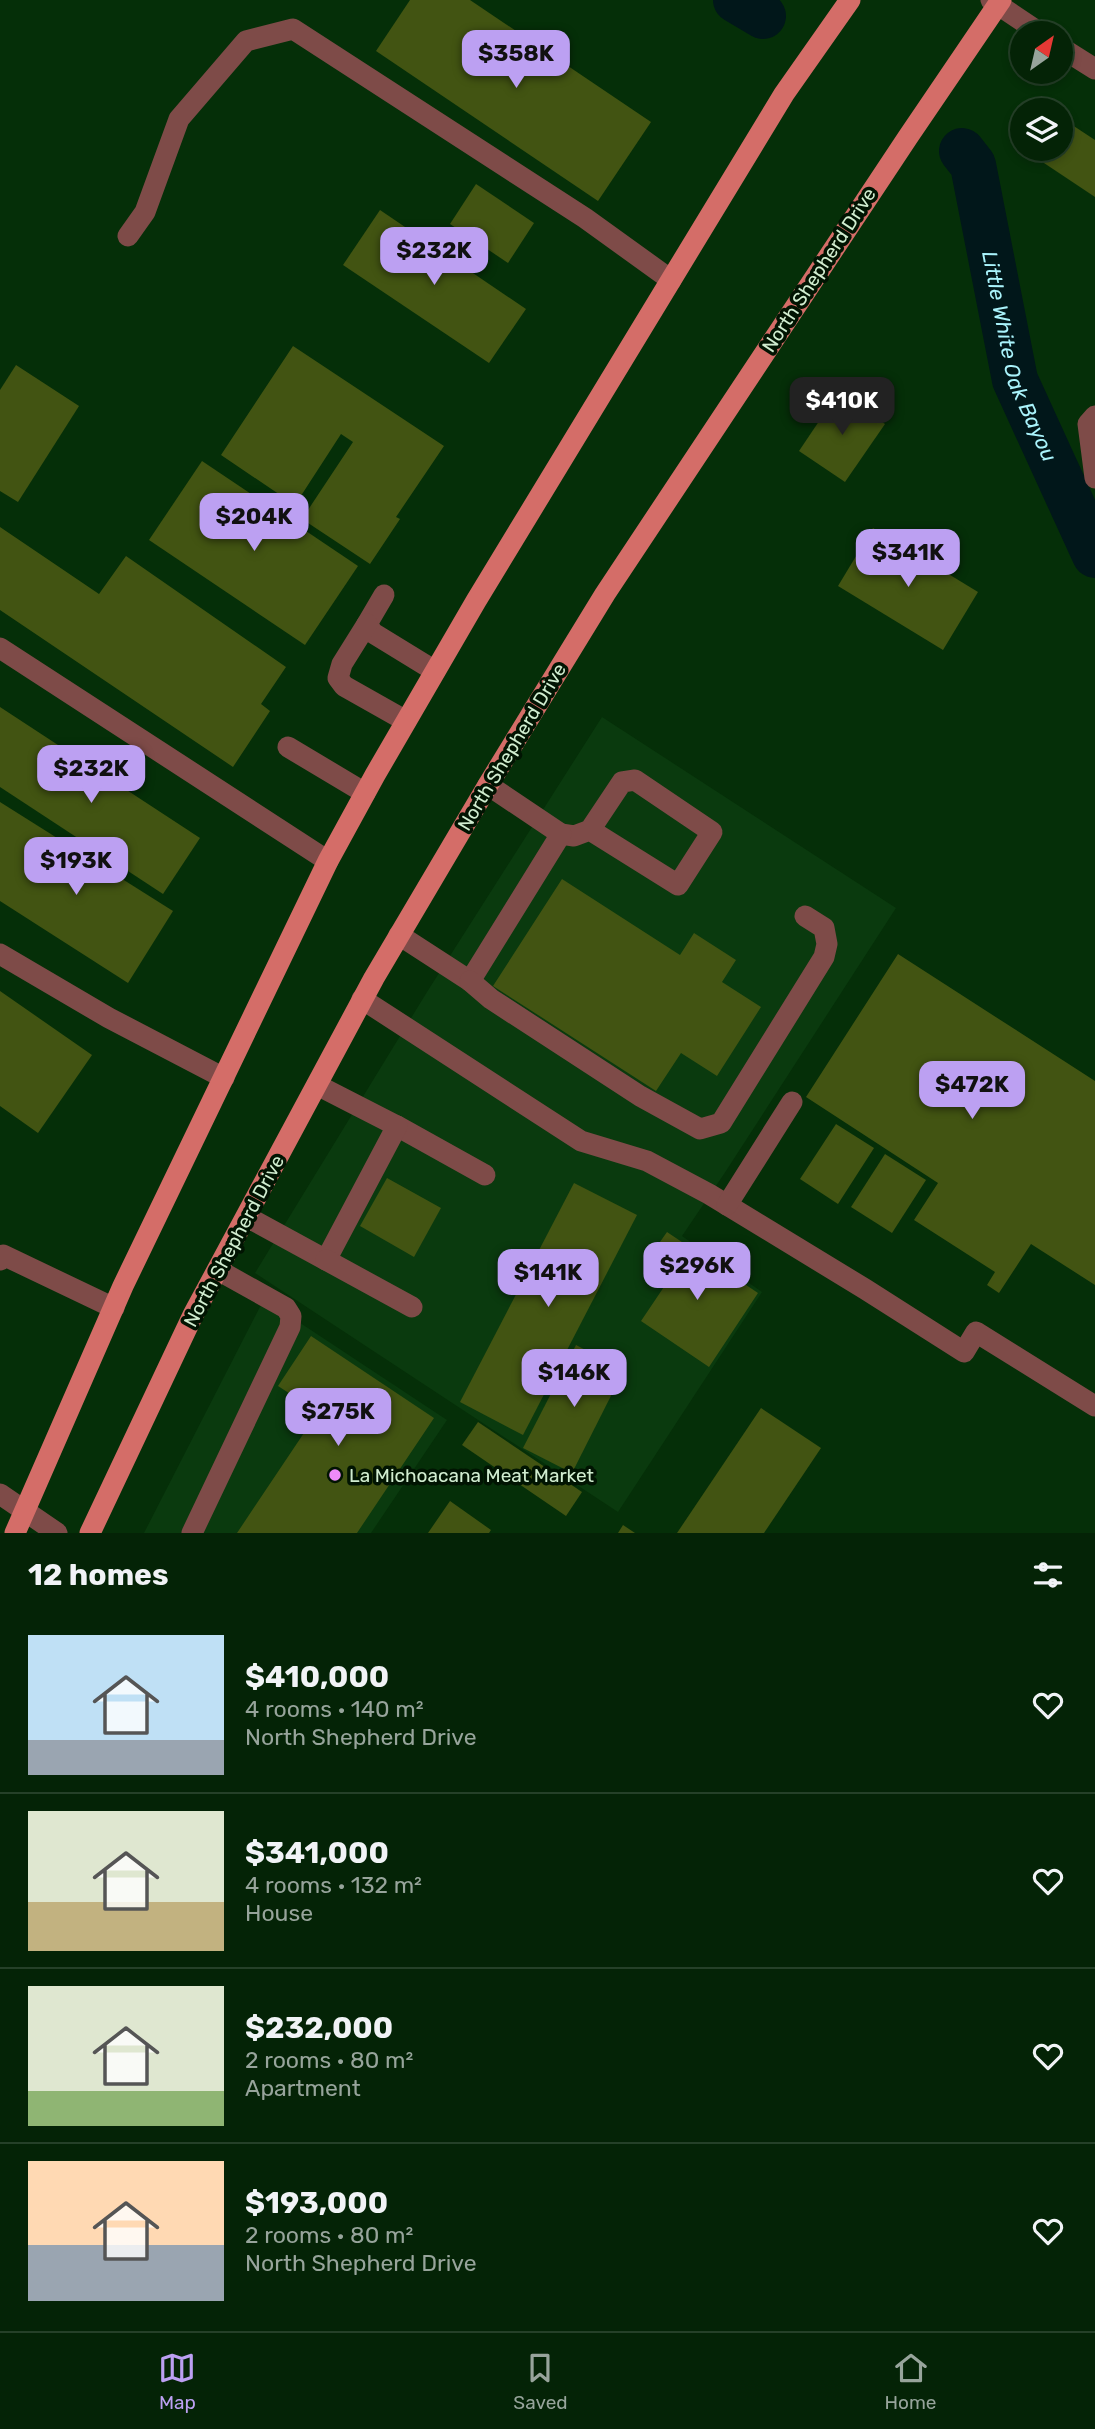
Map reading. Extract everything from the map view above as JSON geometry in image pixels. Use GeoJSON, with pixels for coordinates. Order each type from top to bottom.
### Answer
{"type":"FeatureCollection","features":[{"type":"Feature","properties":{"kind":"main road"},"geometry":{"type":"LineString","coordinates":[[15,1533],[114,1308],[328,861],[365,793],[435,671],[784,93],[850,0]]}},
{"type":"Feature","properties":{"kind":"main road","name":"North Shepherd Drive"},"geometry":{"type":"LineString","coordinates":[[90,1533],[193,1315],[398,936],[605,594],[997,2]]}},
{"type":"Feature","properties":{"kind":"street"},"geometry":{"type":"LineString","coordinates":[[997,2],[1023,21]]}},
{"type":"Feature","properties":{"kind":"street"},"geometry":{"type":"LineString","coordinates":[[128,236],[145,212],[179,119],[246,41],[293,29],[585,218],[671,279]]}},
{"type":"Feature","properties":{"kind":"street"},"geometry":{"type":"LineString","coordinates":[[1073,55],[1095,69]]}},
{"type":"Feature","properties":{"kind":"street"},"geometry":{"type":"LineString","coordinates":[[1095,416],[1088,424],[1095,478]]}},
{"type":"Feature","properties":{"kind":"street"},"geometry":{"type":"LineString","coordinates":[[384,594],[342,664],[338,678],[344,686],[406,721]]}},
{"type":"Feature","properties":{"kind":"street"},"geometry":{"type":"LineString","coordinates":[[368,624],[373,633],[435,671]]}},
{"type":"Feature","properties":{"kind":"street"},"geometry":{"type":"LineString","coordinates":[[0,648],[328,861]]}},
{"type":"Feature","properties":{"kind":"street"},"geometry":{"type":"LineString","coordinates":[[288,747],[365,793]]}},
{"type":"Feature","properties":{"kind":"street"},"geometry":{"type":"LineString","coordinates":[[488,785],[561,834],[574,836],[590,830],[622,782],[635,780],[712,832],[678,885],[590,830]]}},
{"type":"Feature","properties":{"kind":"street"},"geometry":{"type":"LineString","coordinates":[[470,981],[561,834]]}},
{"type":"Feature","properties":{"kind":"street"},"geometry":{"type":"LineString","coordinates":[[398,936],[470,981],[491,999],[640,1096],[700,1129],[721,1123],[824,957],[827,944],[824,928],[805,916]]}},
{"type":"Feature","properties":{"kind":"street"},"geometry":{"type":"LineString","coordinates":[[0,954],[109,1018],[224,1078]]}},
{"type":"Feature","properties":{"kind":"street"},"geometry":{"type":"LineString","coordinates":[[362,999],[582,1141],[647,1161],[727,1205],[964,1352],[976,1332],[1095,1406]]}},
{"type":"Feature","properties":{"kind":"street"},"geometry":{"type":"LineString","coordinates":[[317,1085],[485,1175]]}},
{"type":"Feature","properties":{"kind":"street"},"geometry":{"type":"LineString","coordinates":[[727,1205],[792,1102]]}},
{"type":"Feature","properties":{"kind":"street"},"geometry":{"type":"LineString","coordinates":[[326,1260],[397,1126]]}},
{"type":"Feature","properties":{"kind":"street"},"geometry":{"type":"LineString","coordinates":[[247,1217],[412,1307]]}},
{"type":"Feature","properties":{"kind":"street"},"geometry":{"type":"LineString","coordinates":[[1,1256],[114,1308]]}},
{"type":"Feature","properties":{"kind":"street"},"geometry":{"type":"LineString","coordinates":[[192,1533],[290,1327],[291,1316],[286,1308],[218,1270]]}},
{"type":"Feature","properties":{"kind":"street"},"geometry":{"type":"LineString","coordinates":[[0,1494],[57,1533]]}},
{"type":"Feature","properties":{"kind":"shaded area"},"geometry":{"type":"Polygon","coordinates":[[[602,717],[896,908],[682,1236],[762,1292],[618,1512],[255,1273],[427,992],[602,717]]]}},
{"type":"Feature","properties":{"kind":"shaded area"},"geometry":{"type":"Polygon","coordinates":[[[264,1299],[447,1420],[371,1533],[144,1533],[264,1299]]]}},
{"type":"Feature","properties":{"kind":"building"},"geometry":{"type":"Polygon","coordinates":[[[410,0],[470,0],[651,122],[598,201],[376,51],[410,0]]]}},
{"type":"Feature","properties":{"kind":"building"},"geometry":{"type":"Polygon","coordinates":[[[1073,126],[1095,140],[1095,197],[1041,161],[1073,161],[1073,126]]]}},
{"type":"Feature","properties":{"kind":"building"},"geometry":{"type":"Polygon","coordinates":[[[476,184],[534,223],[508,263],[450,224],[476,184]]]}},
{"type":"Feature","properties":{"kind":"building"},"geometry":{"type":"Polygon","coordinates":[[[380,210],[526,309],[489,363],[343,265],[380,210]]]}},
{"type":"Feature","properties":{"kind":"building"},"geometry":{"type":"Polygon","coordinates":[[[293,346],[444,446],[396,517],[400,519],[370,564],[302,519],[353,442],[341,434],[295,505],[221,455],[293,346]]]}},
{"type":"Feature","properties":{"kind":"building"},"geometry":{"type":"Polygon","coordinates":[[[16,365],[79,406],[18,502],[0,491],[0,390],[16,365]]]}},
{"type":"Feature","properties":{"kind":"building"},"geometry":{"type":"Polygon","coordinates":[[[838,393],[885,424],[845,482],[799,451],[838,393]]]}},
{"type":"Feature","properties":{"kind":"building"},"geometry":{"type":"Polygon","coordinates":[[[202,461],[358,566],[305,645],[149,540],[202,461]]]}},
{"type":"Feature","properties":{"kind":"building"},"geometry":{"type":"Polygon","coordinates":[[[0,527],[99,594],[126,556],[286,667],[261,704],[270,711],[233,767],[0,610],[0,527]]]}},
{"type":"Feature","properties":{"kind":"building"},"geometry":{"type":"Polygon","coordinates":[[[873,528],[978,592],[943,650],[838,586],[873,528]]]}},
{"type":"Feature","properties":{"kind":"building"},"geometry":{"type":"Polygon","coordinates":[[[0,707],[200,838],[163,894],[0,787],[0,707]]]}},
{"type":"Feature","properties":{"kind":"building"},"geometry":{"type":"Polygon","coordinates":[[[0,802],[173,911],[128,983],[0,901],[0,802]]]}},
{"type":"Feature","properties":{"kind":"building"},"geometry":{"type":"Polygon","coordinates":[[[562,879],[680,955],[694,933],[736,960],[722,982],[761,1007],[717,1076],[681,1053],[656,1091],[493,986],[562,879]]]}},
{"type":"Feature","properties":{"kind":"building"},"geometry":{"type":"Polygon","coordinates":[[[898,954],[1095,1081],[1095,1285],[1031,1244],[999,1293],[987,1285],[995,1272],[914,1220],[938,1183],[806,1097],[898,954]]]}},
{"type":"Feature","properties":{"kind":"building"},"geometry":{"type":"Polygon","coordinates":[[[0,991],[92,1055],[38,1133],[0,1106],[0,991]]]}},
{"type":"Feature","properties":{"kind":"building"},"geometry":{"type":"Polygon","coordinates":[[[836,1124],[874,1148],[838,1204],[800,1179],[836,1124]]]}},
{"type":"Feature","properties":{"kind":"building"},"geometry":{"type":"Polygon","coordinates":[[[885,1154],[926,1180],[892,1233],[851,1207],[885,1154]]]}},
{"type":"Feature","properties":{"kind":"building"},"geometry":{"type":"Polygon","coordinates":[[[387,1178],[441,1208],[414,1257],[360,1226],[387,1178]]]}},
{"type":"Feature","properties":{"kind":"building"},"geometry":{"type":"Polygon","coordinates":[[[574,1183],[637,1215],[523,1435],[460,1402],[574,1183]]]}},
{"type":"Feature","properties":{"kind":"building"},"geometry":{"type":"Polygon","coordinates":[[[667,1232],[758,1293],[709,1367],[641,1321],[674,1272],[650,1256],[667,1232]]]}},
{"type":"Feature","properties":{"kind":"building","name":"La Michoacana Meat Market"},"geometry":{"type":"Polygon","coordinates":[[[311,1336],[434,1418],[357,1533],[237,1533],[318,1412],[278,1386],[311,1336]]]}},
{"type":"Feature","properties":{"kind":"building"},"geometry":{"type":"Polygon","coordinates":[[[576,1345],[624,1370],[572,1473],[523,1448],[576,1345]]]}},
{"type":"Feature","properties":{"kind":"building"},"geometry":{"type":"Polygon","coordinates":[[[761,1408],[821,1448],[764,1533],[677,1533],[761,1408]]]}},
{"type":"Feature","properties":{"kind":"building"},"geometry":{"type":"Polygon","coordinates":[[[478,1422],[582,1492],[566,1516],[462,1445],[478,1422]]]}},
{"type":"Feature","properties":{"kind":"building"},"geometry":{"type":"Polygon","coordinates":[[[450,1501],[491,1530],[489,1533],[428,1533],[450,1501]]]}},
{"type":"Feature","properties":{"kind":"building"},"geometry":{"type":"Polygon","coordinates":[[[623,1525],[635,1533],[618,1533],[623,1525]]]}},
{"type":"Feature","properties":{"kind":"waterway","name":"Little White Oak Bayou"},"geometry":{"type":"LineString","coordinates":[[736,0],[763,16]]}},
{"type":"Feature","properties":{"kind":"waterway","name":"Little White Oak Bayou"},"geometry":{"type":"LineString","coordinates":[[962,151],[973,165],[1015,380],[1095,555]]}},
{"type":"Feature","properties":{"kind":"place","name":"La Michoacana Meat Market"},"geometry":{"type":"Point","coordinates":[335,1475]}}]}
